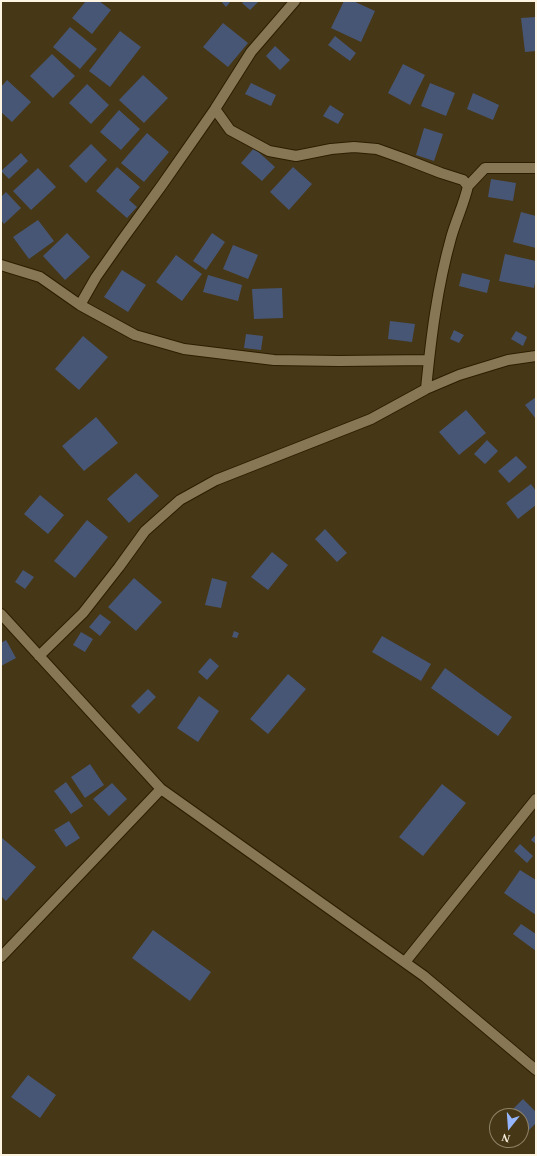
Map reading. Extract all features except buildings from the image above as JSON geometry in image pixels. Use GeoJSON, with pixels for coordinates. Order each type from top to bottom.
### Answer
{"type":"FeatureCollection","features":[{"type":"Feature","properties":{"kind":"street"},"geometry":{"type":"LineString","coordinates":[[80,305],[100,271],[215,109],[251,52],[295,1]]}},
{"type":"Feature","properties":{"kind":"street"},"geometry":{"type":"LineString","coordinates":[[215,109],[230,130],[269,150],[296,156],[331,149],[354,147],[377,149],[463,180],[468,186]]}},
{"type":"Feature","properties":{"kind":"street"},"geometry":{"type":"LineString","coordinates":[[426,389],[436,305],[451,238],[468,186],[485,168],[536,168]]}},
{"type":"Feature","properties":{"kind":"street"},"geometry":{"type":"LineString","coordinates":[[1,265],[40,278],[80,305],[136,335],[184,349],[274,360],[339,362],[429,360]]}},
{"type":"Feature","properties":{"kind":"street"},"geometry":{"type":"LineString","coordinates":[[39,656],[84,613],[145,531],[180,500],[216,480],[371,419],[426,389],[459,375],[508,360],[536,356]]}},
{"type":"Feature","properties":{"kind":"street"},"geometry":{"type":"LineString","coordinates":[[1,614],[161,789],[424,976],[536,1070]]}},
{"type":"Feature","properties":{"kind":"street"},"geometry":{"type":"LineString","coordinates":[[1,957],[161,789]]}},
{"type":"Feature","properties":{"kind":"street"},"geometry":{"type":"LineString","coordinates":[[405,962],[536,799]]}}]}
